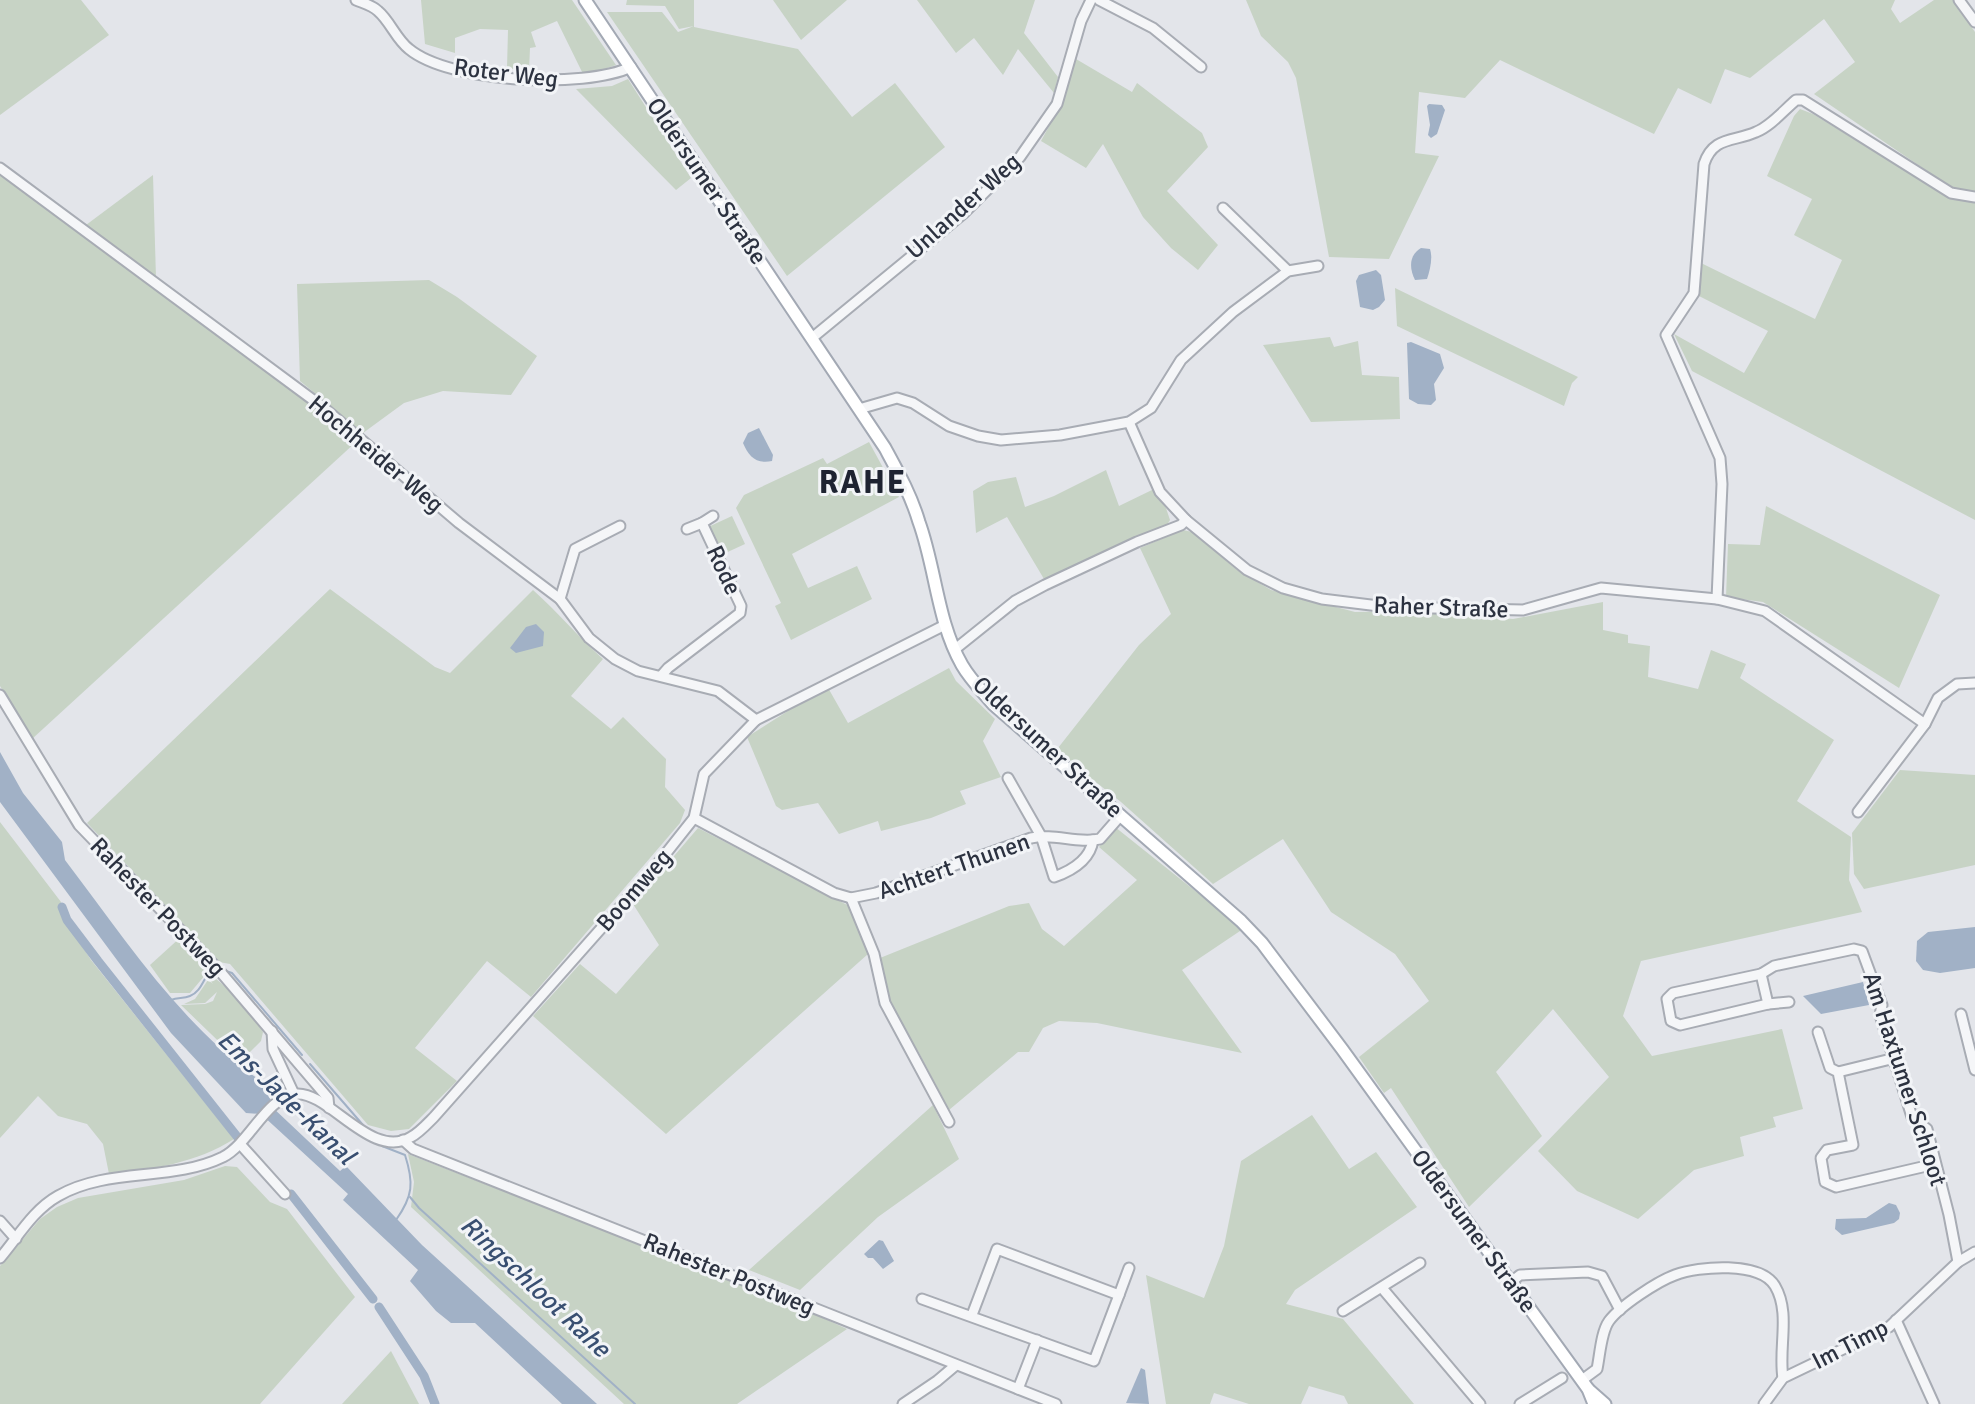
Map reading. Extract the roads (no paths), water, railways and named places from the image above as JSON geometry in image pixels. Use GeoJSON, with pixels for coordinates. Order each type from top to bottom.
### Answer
{"type":"FeatureCollection","features":[{"type":"Feature","properties":{"kind":"main road","name":"Oldersumer Straße"},"geometry":{"type":"LineString","coordinates":[[585,0],[859,409],[907,488],[920,524],[945,625],[954,650],[969,675],[993,704],[1241,921],[1262,943],[1511,1282],[1585,1385],[1594,1404]]}},
{"type":"Feature","properties":{"kind":"main road","name":"Oldersumer Straße"},"geometry":{"type":"LineString","coordinates":[[1585,1385],[1605,1404]]}},
{"type":"Feature","properties":{"kind":"street","name":"Roter Weg"},"geometry":{"type":"LineString","coordinates":[[356,0],[381,12],[409,50],[429,62],[455,69],[516,79],[576,80],[631,67]]}},
{"type":"Feature","properties":{"kind":"street","name":"Unlander Weg"},"geometry":{"type":"LineString","coordinates":[[812,338],[964,213],[1020,157],[1057,104],[1081,21],[1091,0]]}},
{"type":"Feature","properties":{"kind":"street"},"geometry":{"type":"LineString","coordinates":[[1099,0],[1153,28],[1201,67]]}},
{"type":"Feature","properties":{"kind":"street"},"geometry":{"type":"LineString","coordinates":[[1959,0],[1975,22]]}},
{"type":"Feature","properties":{"kind":"street"},"geometry":{"type":"LineString","coordinates":[[1717,599],[1722,484],[1720,458],[1666,335],[1694,293],[1707,152],[1718,144],[1756,132],[1796,100],[1803,100],[1951,193],[1975,197]]}},
{"type":"Feature","properties":{"kind":"street","name":"Hochheider Weg"},"geometry":{"type":"LineString","coordinates":[[0,168],[324,408],[459,523],[560,599],[589,638],[615,659],[638,671],[718,691],[756,720]]}},
{"type":"Feature","properties":{"kind":"street"},"geometry":{"type":"LineString","coordinates":[[1223,208],[1288,271]]}},
{"type":"Feature","properties":{"kind":"street"},"geometry":{"type":"LineString","coordinates":[[859,409],[897,398],[913,403],[949,426],[1001,440],[1060,435],[1129,422],[1151,408],[1181,360],[1233,312],[1288,271],[1318,266]]}},
{"type":"Feature","properties":{"kind":"street","name":"Raher Straße"},"geometry":{"type":"LineString","coordinates":[[1129,422],[1160,492],[1186,520],[1247,570],[1283,588],[1322,599],[1387,607],[1523,610],[1601,588],[1717,599],[1765,611],[1925,724]]}},
{"type":"Feature","properties":{"kind":"street","name":"Rode"},"geometry":{"type":"LineString","coordinates":[[687,529],[713,516]]}},
{"type":"Feature","properties":{"kind":"street"},"geometry":{"type":"LineString","coordinates":[[954,650],[1015,601],[1186,520]]}},
{"type":"Feature","properties":{"kind":"street","name":"Rode"},"geometry":{"type":"LineString","coordinates":[[661,676],[740,613],[741,606],[702,523]]}},
{"type":"Feature","properties":{"kind":"street"},"geometry":{"type":"LineString","coordinates":[[560,599],[575,549],[620,526]]}},
{"type":"Feature","properties":{"kind":"street","name":"Boomweg"},"geometry":{"type":"LineString","coordinates":[[403,1140],[412,1137],[434,1117],[652,871],[694,818],[704,774],[756,720],[945,625]]}},
{"type":"Feature","properties":{"kind":"street"},"geometry":{"type":"LineString","coordinates":[[1858,812],[1925,724],[1938,698],[1957,684],[1975,683]]}},
{"type":"Feature","properties":{"kind":"street","name":"Rahester Postweg"},"geometry":{"type":"LineString","coordinates":[[0,695],[79,825],[218,969],[328,1098],[329,1108]]}},
{"type":"Feature","properties":{"kind":"street","name":"Achtert Thunen"},"geometry":{"type":"LineString","coordinates":[[1008,778],[1041,836],[1054,877],[1074,871],[1093,846],[1093,840]]}},
{"type":"Feature","properties":{"kind":"street","name":"Achtert Thunen"},"geometry":{"type":"LineString","coordinates":[[694,818],[834,893],[851,898],[876,893],[1041,836],[1093,840],[1105,835],[1121,815]]}},
{"type":"Feature","properties":{"kind":"street"},"geometry":{"type":"LineString","coordinates":[[851,898],[874,954],[885,1003],[949,1122]]}},
{"type":"Feature","properties":{"kind":"street","name":"Am Haxtumer Schloot"},"geometry":{"type":"LineString","coordinates":[[1761,974],[1774,966],[1854,949],[1862,951],[1882,1005],[1880,1015],[1912,1117],[1927,1129],[1958,1262]]}},
{"type":"Feature","properties":{"kind":"street"},"geometry":{"type":"LineString","coordinates":[[1768,1004],[1761,974],[1673,993],[1667,999],[1671,1021],[1680,1025],[1789,1002]]}},
{"type":"Feature","properties":{"kind":"street"},"geometry":{"type":"LineString","coordinates":[[1961,1014],[1975,1070]]}},
{"type":"Feature","properties":{"kind":"street"},"geometry":{"type":"LineString","coordinates":[[272,1031],[273,1049],[294,1094]]}},
{"type":"Feature","properties":{"kind":"street"},"geometry":{"type":"LineString","coordinates":[[1818,1032],[1830,1068],[1838,1072],[1895,1058]]}},
{"type":"Feature","properties":{"kind":"street"},"geometry":{"type":"LineString","coordinates":[[1838,1072],[1853,1145],[1827,1150],[1821,1158],[1825,1182],[1836,1187],[1935,1164]]}},
{"type":"Feature","properties":{"kind":"street"},"geometry":{"type":"LineString","coordinates":[[0,1258],[33,1216],[57,1196],[110,1179],[161,1175],[202,1166],[227,1155],[276,1103],[294,1094],[305,1094],[357,1129],[379,1139],[403,1140]]}},
{"type":"Feature","properties":{"kind":"street","name":"Rahester Postweg"},"geometry":{"type":"LineString","coordinates":[[403,1140],[413,1149],[1018,1389],[1042,1402],[1056,1404]]}},
{"type":"Feature","properties":{"kind":"street"},"geometry":{"type":"LineString","coordinates":[[240,1144],[285,1194]]}},
{"type":"Feature","properties":{"kind":"street"},"geometry":{"type":"LineString","coordinates":[[0,1221],[16,1239]]}},
{"type":"Feature","properties":{"kind":"street"},"geometry":{"type":"LineString","coordinates":[[972,1315],[997,1249],[1119,1295]]}},
{"type":"Feature","properties":{"kind":"street","name":"Im Timp"},"geometry":{"type":"LineString","coordinates":[[1764,1404],[1783,1378],[1889,1327],[1958,1262],[1975,1252]]}},
{"type":"Feature","properties":{"kind":"street"},"geometry":{"type":"LineString","coordinates":[[1343,1311],[1420,1263]]}},
{"type":"Feature","properties":{"kind":"street"},"geometry":{"type":"LineString","coordinates":[[1585,1385],[1597,1369],[1607,1323],[1620,1310],[1675,1275],[1723,1267],[1759,1273],[1771,1280],[1780,1297],[1784,1315],[1780,1358],[1783,1378]]}},
{"type":"Feature","properties":{"kind":"street"},"geometry":{"type":"LineString","coordinates":[[922,1299],[1094,1361],[1129,1268]]}},
{"type":"Feature","properties":{"kind":"street"},"geometry":{"type":"LineString","coordinates":[[1511,1282],[1520,1275],[1588,1272],[1602,1276],[1620,1310]]}},
{"type":"Feature","properties":{"kind":"street"},"geometry":{"type":"LineString","coordinates":[[1382,1288],[1480,1404]]}},
{"type":"Feature","properties":{"kind":"street"},"geometry":{"type":"LineString","coordinates":[[1896,1320],[1934,1404]]}},
{"type":"Feature","properties":{"kind":"street"},"geometry":{"type":"LineString","coordinates":[[1018,1389],[1037,1340]]}},
{"type":"Feature","properties":{"kind":"street"},"geometry":{"type":"LineString","coordinates":[[903,1404],[956,1365]]}},
{"type":"Feature","properties":{"kind":"street"},"geometry":{"type":"LineString","coordinates":[[1520,1404],[1562,1378]]}},
{"type":"Feature","properties":{"kind":"water"},"geometry":{"type":"Polygon","coordinates":[[[1429,104],[1442,105],[1445,110],[1437,134],[1431,138],[1428,135],[1429,104]]]}},
{"type":"Feature","properties":{"kind":"water"},"geometry":{"type":"Polygon","coordinates":[[[1421,248],[1430,249],[1430,268],[1427,279],[1415,280],[1411,262],[1421,248]]]}},
{"type":"Feature","properties":{"kind":"water"},"geometry":{"type":"Polygon","coordinates":[[[1376,270],[1381,275],[1385,300],[1373,310],[1360,307],[1356,281],[1359,275],[1376,270]]]}},
{"type":"Feature","properties":{"kind":"water"},"geometry":{"type":"Polygon","coordinates":[[[1407,343],[1440,354],[1444,368],[1434,384],[1436,400],[1431,405],[1418,404],[1409,399],[1407,343]]]}},
{"type":"Feature","properties":{"kind":"water"},"geometry":{"type":"Polygon","coordinates":[[[759,428],[773,455],[772,461],[754,458],[743,443],[748,433],[759,428]]]}},
{"type":"Feature","properties":{"kind":"water"},"geometry":{"type":"Polygon","coordinates":[[[536,624],[544,632],[543,646],[516,653],[510,648],[526,627],[536,624]]]}},
{"type":"Feature","properties":{"kind":"water"},"geometry":{"type":"Polygon","coordinates":[[[0,752],[23,793],[62,842],[65,860],[182,1011],[237,1063],[268,1086],[271,1106],[340,1171],[346,1166],[422,1245],[597,1404],[562,1404],[475,1323],[451,1323],[436,1311],[410,1281],[418,1270],[343,1200],[348,1194],[261,1114],[246,1113],[171,1033],[0,802],[0,752]]]}},
{"type":"Feature","properties":{"kind":"water"},"geometry":{"type":"Polygon","coordinates":[[[1975,927],[1975,968],[1940,973],[1923,970],[1916,961],[1917,941],[1928,932],[1975,927]]]}},
{"type":"Feature","properties":{"kind":"water"},"geometry":{"type":"Polygon","coordinates":[[[1863,982],[1869,1005],[1821,1014],[1803,996],[1863,982]]]}},
{"type":"Feature","properties":{"kind":"water"},"geometry":{"type":"Polygon","coordinates":[[[1889,1203],[1896,1205],[1900,1213],[1894,1223],[1842,1235],[1835,1229],[1836,1219],[1866,1218],[1889,1203]]]}},
{"type":"Feature","properties":{"kind":"water"},"geometry":{"type":"Polygon","coordinates":[[[879,1240],[883,1241],[894,1261],[883,1269],[873,1258],[864,1254],[879,1240]]]}},
{"type":"Feature","properties":{"kind":"water"},"geometry":{"type":"Polygon","coordinates":[[[1141,1368],[1145,1370],[1149,1404],[1126,1403],[1141,1368]]]}},
{"type":"Feature","properties":{"kind":"waterway"},"geometry":{"type":"LineString","coordinates":[[62,907],[67,920],[98,961],[239,1139]]}},
{"type":"Feature","properties":{"kind":"waterway"},"geometry":{"type":"LineString","coordinates":[[171,1000],[194,994],[211,970]]}},
{"type":"Feature","properties":{"kind":"waterway"},"geometry":{"type":"LineString","coordinates":[[226,971],[232,973],[302,1055]]}},
{"type":"Feature","properties":{"kind":"waterway"},"geometry":{"type":"LineString","coordinates":[[310,1064],[363,1125]]}},
{"type":"Feature","properties":{"kind":"waterway"},"geometry":{"type":"LineString","coordinates":[[382,1146],[405,1155],[410,1174],[409,1196],[396,1220]]}},
{"type":"Feature","properties":{"kind":"waterway"},"geometry":{"type":"LineString","coordinates":[[291,1194],[373,1299]]}},
{"type":"Feature","properties":{"kind":"waterway","name":"Ringschloot Rahe"},"geometry":{"type":"LineString","coordinates":[[410,1197],[635,1404]]}},
{"type":"Feature","properties":{"kind":"waterway"},"geometry":{"type":"LineString","coordinates":[[379,1307],[424,1376],[435,1404]]}},
{"type":"Feature","properties":{"kind":"district","name":"RAHE"},"geometry":{"type":"Point","coordinates":[863,482]}},
{"type":"Feature","properties":{"kind":"water label","name":"Ems-Jade-Kanal"},"geometry":{"type":"Point","coordinates":[286,1098]}}]}
